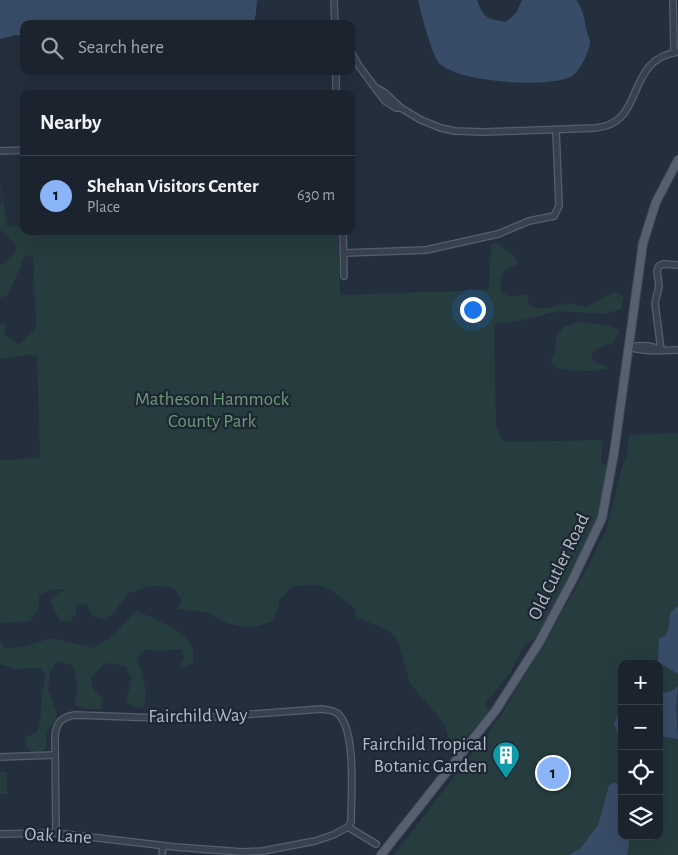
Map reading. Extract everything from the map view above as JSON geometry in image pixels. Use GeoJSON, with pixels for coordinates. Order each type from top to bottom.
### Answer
{"type":"FeatureCollection","features":[{"type":"Feature","properties":{"kind":"main road","name":"Old Cutler Road"},"geometry":{"type":"LineString","coordinates":[[382,855],[484,725],[512,686],[544,634],[597,531],[606,506],[643,242],[656,202],[678,160]]}},
{"type":"Feature","properties":{"kind":"street"},"geometry":{"type":"LineString","coordinates":[[334,0],[336,20]]}},
{"type":"Feature","properties":{"kind":"street"},"geometry":{"type":"LineString","coordinates":[[355,59],[376,87],[386,93],[401,108],[426,122],[455,131],[556,130],[614,125],[628,108],[637,83],[647,68],[660,58],[676,52],[673,0]]}},
{"type":"Feature","properties":{"kind":"street"},"geometry":{"type":"LineString","coordinates":[[336,75],[336,90]]}},
{"type":"Feature","properties":{"kind":"street"},"geometry":{"type":"LineString","coordinates":[[344,253],[426,250],[498,234],[526,222],[554,216],[559,206],[556,130]]}},
{"type":"Feature","properties":{"kind":"street"},"geometry":{"type":"LineString","coordinates":[[0,151],[20,150]]}},
{"type":"Feature","properties":{"kind":"street"},"geometry":{"type":"LineString","coordinates":[[343,235],[344,276]]}},
{"type":"Feature","properties":{"kind":"street"},"geometry":{"type":"LineString","coordinates":[[661,350],[655,303],[658,286],[657,271],[659,266],[663,264],[678,265]]}},
{"type":"Feature","properties":{"kind":"street"},"geometry":{"type":"LineString","coordinates":[[629,347],[653,352],[678,350]]}},
{"type":"Feature","properties":{"kind":"street","name":"Fairchild Way"},"geometry":{"type":"LineString","coordinates":[[55,755],[55,733],[60,720],[75,715],[152,718],[212,717],[322,709],[337,713],[345,727],[351,757],[352,799],[351,822],[348,827]]}},
{"type":"Feature","properties":{"kind":"street"},"geometry":{"type":"LineString","coordinates":[[0,757],[55,755],[56,833]]}},
{"type":"Feature","properties":{"kind":"street"},"geometry":{"type":"LineString","coordinates":[[348,827],[376,844]]}},
{"type":"Feature","properties":{"kind":"street","name":"Oak Lane"},"geometry":{"type":"LineString","coordinates":[[0,834],[56,833],[163,846],[232,852],[258,852],[322,839],[348,827]]}},
{"type":"Feature","properties":{"kind":"street"},"geometry":{"type":"LineString","coordinates":[[162,855],[163,846]]}},
{"type":"Feature","properties":{"kind":"green space","name":"Matheson Hammock County Park"},"geometry":{"type":"Polygon","coordinates":[[[0,178],[7,226],[20,227],[20,235],[338,235],[340,295],[489,290],[491,244],[497,243],[513,255],[518,264],[508,268],[501,277],[501,291],[509,297],[527,294],[529,305],[541,309],[568,303],[587,307],[614,292],[624,296],[621,309],[605,314],[559,311],[518,321],[494,324],[496,426],[503,442],[603,440],[601,461],[608,469],[601,509],[568,582],[537,638],[526,643],[510,673],[485,704],[489,709],[488,714],[461,743],[454,743],[448,737],[445,726],[410,684],[397,638],[385,629],[357,618],[354,608],[332,591],[319,585],[293,586],[280,599],[272,622],[255,627],[226,623],[209,613],[177,609],[181,600],[175,589],[166,586],[149,586],[127,594],[114,613],[104,619],[93,616],[86,604],[76,605],[76,613],[70,622],[60,621],[50,600],[59,592],[70,589],[49,590],[39,596],[39,608],[30,621],[0,623],[0,460],[40,458],[37,356],[27,355],[0,359],[0,325],[5,323],[5,335],[19,344],[36,328],[33,256],[25,256],[8,295],[0,298],[0,266],[15,253],[16,246],[0,231],[0,206],[2,200],[0,178]]]}},
{"type":"Feature","properties":{"kind":"green space"},"geometry":{"type":"Polygon","coordinates":[[[580,322],[609,326],[619,330],[613,343],[600,347],[591,353],[594,362],[609,368],[589,371],[570,370],[557,368],[550,360],[555,352],[556,337],[564,327],[580,322]]]}},
{"type":"Feature","properties":{"kind":"green space"},"geometry":{"type":"Polygon","coordinates":[[[678,433],[678,855],[394,855],[500,717],[536,657],[582,577],[607,528],[624,460],[626,460],[629,435],[678,433]]]}},
{"type":"Feature","properties":{"kind":"green space"},"geometry":{"type":"Polygon","coordinates":[[[136,611],[169,626],[185,638],[193,651],[193,663],[181,667],[184,657],[181,649],[155,651],[146,649],[137,658],[146,696],[143,707],[137,708],[126,701],[132,678],[125,666],[106,663],[91,677],[92,687],[103,700],[100,709],[89,709],[74,705],[77,685],[72,665],[57,661],[50,673],[48,690],[57,713],[56,719],[47,731],[46,747],[41,753],[31,751],[25,745],[26,737],[37,732],[46,676],[40,668],[15,669],[0,664],[0,640],[5,648],[21,647],[52,638],[92,648],[109,639],[136,611]]]}},
{"type":"Feature","properties":{"kind":"green space"},"geometry":{"type":"Polygon","coordinates":[[[0,772],[7,772],[7,794],[0,794],[0,772]]]}},
{"type":"Feature","properties":{"kind":"water"},"geometry":{"type":"Polygon","coordinates":[[[0,0],[257,0],[255,20],[20,20],[20,35],[0,39],[0,0]]]}},
{"type":"Feature","properties":{"kind":"water"},"geometry":{"type":"Polygon","coordinates":[[[418,0],[477,0],[487,17],[506,22],[516,13],[522,0],[576,0],[583,13],[586,30],[590,39],[589,47],[584,61],[575,74],[561,80],[525,83],[504,82],[465,75],[450,70],[437,60],[427,34],[418,0]]]}},
{"type":"Feature","properties":{"kind":"water"},"geometry":{"type":"Polygon","coordinates":[[[678,606],[678,674],[663,665],[663,660],[658,660],[659,638],[665,636],[669,627],[670,613],[678,606]]]}},
{"type":"Feature","properties":{"kind":"water"},"geometry":{"type":"Polygon","coordinates":[[[678,686],[676,706],[678,739],[663,737],[663,692],[672,691],[678,686]]]}},
{"type":"Feature","properties":{"kind":"water"},"geometry":{"type":"Polygon","coordinates":[[[618,716],[618,735],[614,724],[618,716]]]}},
{"type":"Feature","properties":{"kind":"water"},"geometry":{"type":"Polygon","coordinates":[[[616,782],[618,785],[618,840],[629,840],[627,855],[569,855],[581,848],[598,825],[609,785],[616,782]]]}},
{"type":"Feature","properties":{"kind":"place","name":"Shehan Visitors Center"},"geometry":{"type":"Point","coordinates":[553,773]}},
{"type":"Feature","properties":{"kind":"place","name":"Fairchild Tropical Botanic Garden"},"geometry":{"type":"Point","coordinates":[506,779]}}]}
